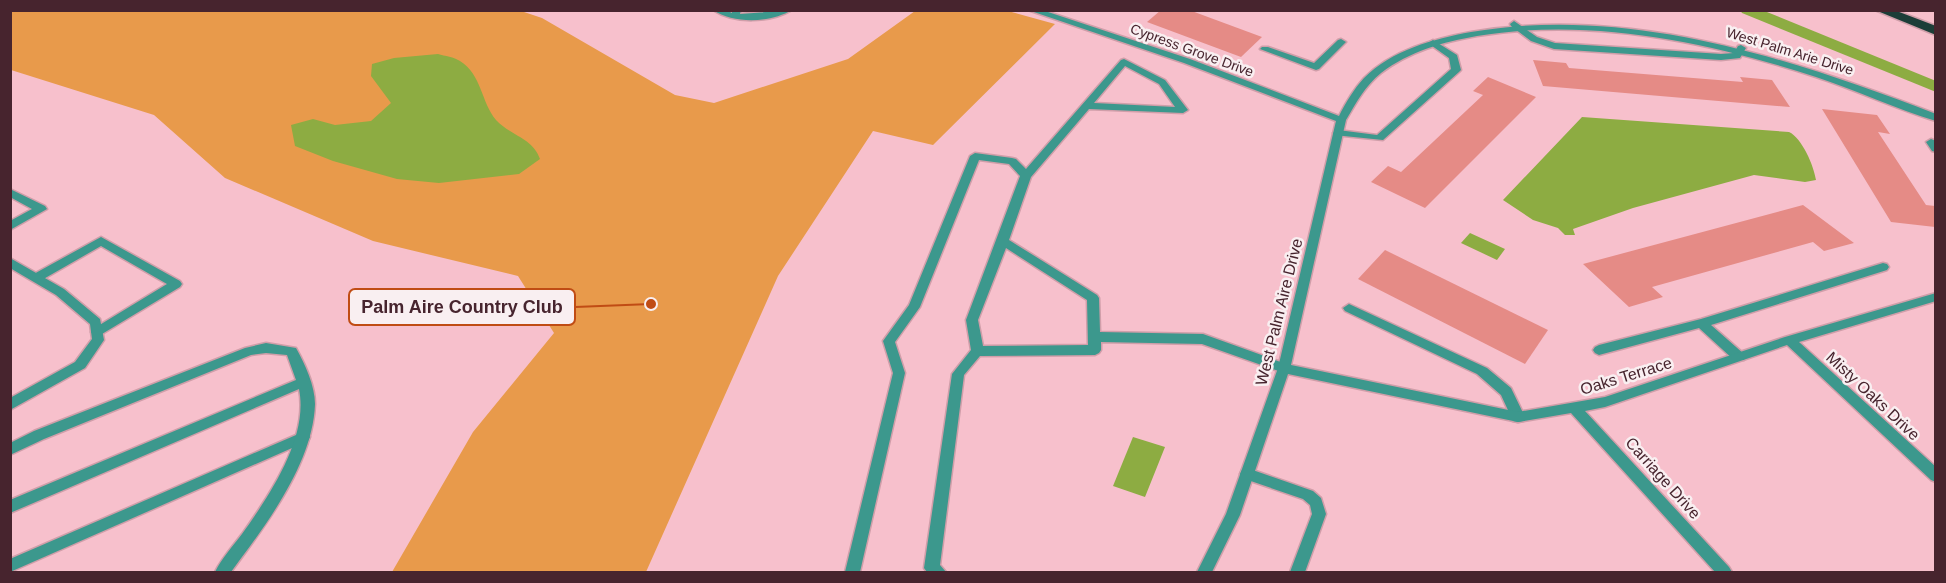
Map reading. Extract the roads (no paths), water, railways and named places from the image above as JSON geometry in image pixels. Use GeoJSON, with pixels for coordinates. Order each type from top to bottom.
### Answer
{"type":"FeatureCollection","features":[{"type":"Feature","properties":{"kind":"highway"},"geometry":{"type":"LineString","coordinates":[[1881,10],[1935,31]]}},
{"type":"Feature","properties":{"kind":"street"},"geometry":{"type":"LineString","coordinates":[[717,10],[767,16],[788,10]]}},
{"type":"Feature","properties":{"kind":"street","name":"Cypress Grove Drive"},"geometry":{"type":"LineString","coordinates":[[1032,10],[1187,61],[1340,127],[1379,138],[1456,70],[1454,57],[1433,43]]}},
{"type":"Feature","properties":{"kind":"street","name":"West Palm Arie Drive"},"geometry":{"type":"LineString","coordinates":[[1340,127],[1360,88],[1387,65],[1433,43],[1458,34],[1514,24],[1572,23],[1627,26],[1741,48],[1819,72],[1935,118]]}},
{"type":"Feature","properties":{"kind":"street"},"geometry":{"type":"LineString","coordinates":[[1514,24],[1534,39],[1554,46],[1721,57],[1737,56],[1741,48]]}},
{"type":"Feature","properties":{"kind":"street"},"geometry":{"type":"LineString","coordinates":[[1265,49],[1316,67],[1341,42]]}},
{"type":"Feature","properties":{"kind":"street"},"geometry":{"type":"LineString","coordinates":[[933,571],[958,374],[977,351],[972,320],[1026,176],[1086,106],[1124,62],[1162,82],[1183,110],[1086,106]]}},
{"type":"Feature","properties":{"kind":"street","name":"West Palm Aire Drive"},"geometry":{"type":"LineString","coordinates":[[1204,573],[1233,515],[1284,368],[1340,127]]}},
{"type":"Feature","properties":{"kind":"street"},"geometry":{"type":"LineString","coordinates":[[852,573],[899,373],[889,341],[914,307],[975,156],[1012,161],[1026,176]]}},
{"type":"Feature","properties":{"kind":"street"},"geometry":{"type":"LineString","coordinates":[[10,192],[41,209],[10,226]]}},
{"type":"Feature","properties":{"kind":"street"},"geometry":{"type":"LineString","coordinates":[[36,278],[101,241],[176,284],[97,332]]}},
{"type":"Feature","properties":{"kind":"street"},"geometry":{"type":"LineString","coordinates":[[977,351],[1095,351],[1093,298],[1003,242]]}},
{"type":"Feature","properties":{"kind":"street"},"geometry":{"type":"LineString","coordinates":[[10,262],[60,292],[96,322],[98,340],[80,365],[10,405]]}},
{"type":"Feature","properties":{"kind":"street"},"geometry":{"type":"LineString","coordinates":[[1599,350],[1701,323],[1883,267]]}},
{"type":"Feature","properties":{"kind":"street","name":"Oaks Terrace"},"geometry":{"type":"LineString","coordinates":[[1094,337],[1203,339],[1284,368],[1518,417],[1605,402],[1789,340],[1935,297]]}},
{"type":"Feature","properties":{"kind":"street"},"geometry":{"type":"LineString","coordinates":[[1348,308],[1482,371],[1506,392],[1518,417]]}},
{"type":"Feature","properties":{"kind":"street"},"geometry":{"type":"LineString","coordinates":[[1701,323],[1739,357]]}},
{"type":"Feature","properties":{"kind":"street","name":"Misty Oaks Drive"},"geometry":{"type":"LineString","coordinates":[[1789,340],[1935,476]]}},
{"type":"Feature","properties":{"kind":"street"},"geometry":{"type":"LineString","coordinates":[[10,450],[39,435],[249,351],[266,348],[292,351],[304,382],[308,404],[303,437],[264,515],[223,573]]}},
{"type":"Feature","properties":{"kind":"street"},"geometry":{"type":"LineString","coordinates":[[10,507],[304,382]]}},
{"type":"Feature","properties":{"kind":"street","name":"Carriage Drive"},"geometry":{"type":"LineString","coordinates":[[1575,408],[1724,573]]}},
{"type":"Feature","properties":{"kind":"street"},"geometry":{"type":"LineString","coordinates":[[10,566],[303,437]]}},
{"type":"Feature","properties":{"kind":"street"},"geometry":{"type":"LineString","coordinates":[[1248,474],[1308,495],[1316,502],[1319,514],[1298,573]]}},
{"type":"Feature","properties":{"kind":"waterway"},"geometry":{"type":"LineString","coordinates":[[1747,10],[1936,87]]}},
{"type":"Feature","properties":{"kind":"place","name":"Palm Aire Country Club"},"geometry":{"type":"Point","coordinates":[651,304]}}]}
